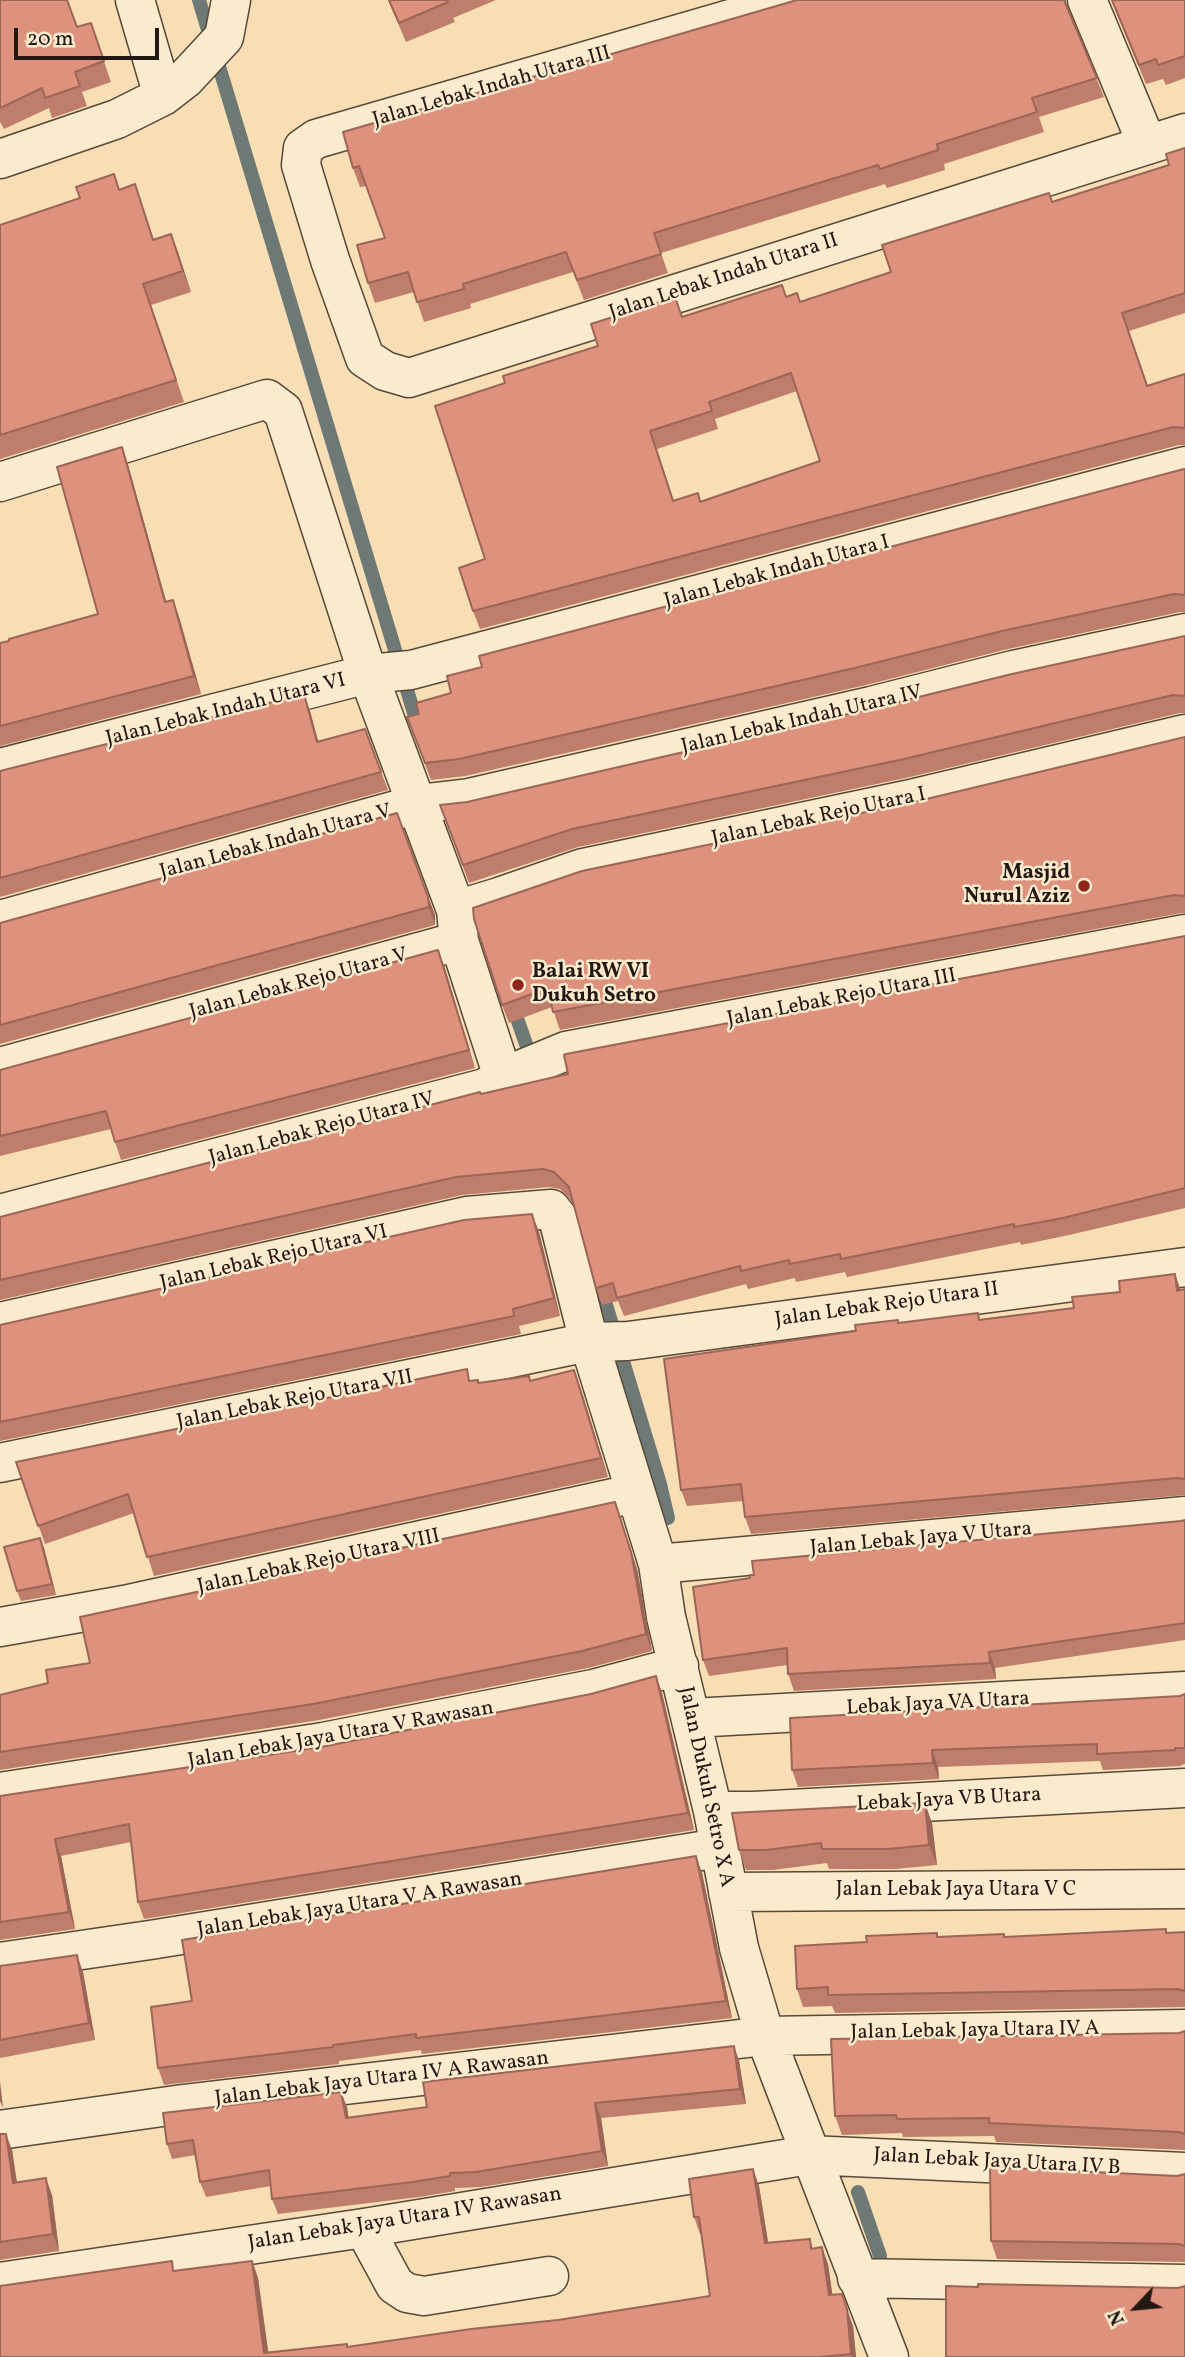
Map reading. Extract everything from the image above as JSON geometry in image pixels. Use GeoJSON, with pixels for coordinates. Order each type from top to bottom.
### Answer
{"type":"FeatureCollection","features":[{"type":"Feature","properties":{"kind":"street"},"geometry":{"type":"LineString","coordinates":[[135,0],[174,88]]}},
{"type":"Feature","properties":{"kind":"street"},"geometry":{"type":"LineString","coordinates":[[0,159],[117,119],[174,88],[224,37],[231,0]]}},
{"type":"Feature","properties":{"kind":"street","name":"Jalan Lebak Indah Utara III"},"geometry":{"type":"LineString","coordinates":[[330,260],[301,165],[303,148],[316,139],[796,0]]}},
{"type":"Feature","properties":{"kind":"street"},"geometry":{"type":"LineString","coordinates":[[1087,0],[1147,144]]}},
{"type":"Feature","properties":{"kind":"street","name":"Jalan Lebak Indah Utara II"},"geometry":{"type":"LineString","coordinates":[[330,260],[365,358],[385,371],[409,377],[1185,133]]}},
{"type":"Feature","properties":{"kind":"street","name":"Jalan Lebak Indah Utara VI"},"geometry":{"type":"LineString","coordinates":[[0,482],[267,399],[283,411],[386,673],[0,768]]}},
{"type":"Feature","properties":{"kind":"street","name":"Jalan Lebak Indah Utara I"},"geometry":{"type":"LineString","coordinates":[[386,673],[1185,466]]}},
{"type":"Feature","properties":{"kind":"street","name":"Jalan Lebak Indah Utara IV"},"geometry":{"type":"LineString","coordinates":[[423,804],[469,798],[871,706],[1013,670],[1185,634]]}},
{"type":"Feature","properties":{"kind":"street","name":"Jalan Lebak Indah Utara V"},"geometry":{"type":"LineString","coordinates":[[0,920],[423,804],[386,673]]}},
{"type":"Feature","properties":{"kind":"street","name":"Jalan Lebak Rejo Utara I"},"geometry":{"type":"LineString","coordinates":[[470,914],[583,868],[915,798],[1185,734]]}},
{"type":"Feature","properties":{"kind":"street"},"geometry":{"type":"LineString","coordinates":[[423,804],[470,914],[515,1072]]}},
{"type":"Feature","properties":{"kind":"street","name":"Jalan Lebak Rejo Utara V"},"geometry":{"type":"LineString","coordinates":[[0,1067],[470,914]]}},
{"type":"Feature","properties":{"kind":"street","name":"Jalan Lebak Rejo Utara III"},"geometry":{"type":"LineString","coordinates":[[515,1072],[566,1051],[1185,934]]}},
{"type":"Feature","properties":{"kind":"street","name":"Jalan Lebak Rejo Utara IV"},"geometry":{"type":"LineString","coordinates":[[0,1213],[485,1088],[515,1072]]}},
{"type":"Feature","properties":{"kind":"street","name":"Jalan Lebak Rejo Utara VI"},"geometry":{"type":"LineString","coordinates":[[0,1322],[467,1216],[551,1209]]}},
{"type":"Feature","properties":{"kind":"street","name":"Jalan Dukuh Setro X A"},"geometry":{"type":"LineString","coordinates":[[551,1209],[563,1229],[609,1342],[636,1493],[657,1563],[666,1617],[713,1811],[739,1948],[765,2036],[889,2357]]}},
{"type":"Feature","properties":{"kind":"street","name":"Jalan Lebak Rejo Utara II"},"geometry":{"type":"LineString","coordinates":[[609,1342],[1185,1267]]}},
{"type":"Feature","properties":{"kind":"street","name":"Jalan Lebak Rejo Utara VII"},"geometry":{"type":"LineString","coordinates":[[0,1463],[609,1342]]}},
{"type":"Feature","properties":{"kind":"street","name":"Jalan Lebak Rejo Utara VIII"},"geometry":{"type":"LineString","coordinates":[[0,1627],[138,1602],[636,1493]]}},
{"type":"Feature","properties":{"kind":"street","name":"Jalan Lebak Jaya V Utara"},"geometry":{"type":"LineString","coordinates":[[657,1563],[1185,1516]]}},
{"type":"Feature","properties":{"kind":"street","name":"Jalan Lebak Jaya Utara V Rawasan"},"geometry":{"type":"LineString","coordinates":[[0,1792],[323,1742],[593,1689],[679,1666]]}},
{"type":"Feature","properties":{"kind":"street","name":"Lebak Jaya VA Utara"},"geometry":{"type":"LineString","coordinates":[[692,1718],[1185,1691]]}},
{"type":"Feature","properties":{"kind":"street","name":"Lebak Jaya VB Utara"},"geometry":{"type":"LineString","coordinates":[[713,1811],[1185,1788]]}},
{"type":"Feature","properties":{"kind":"street","name":"Jalan Lebak Jaya Utara V A Rawasan"},"geometry":{"type":"LineString","coordinates":[[0,1962],[719,1848]]}},
{"type":"Feature","properties":{"kind":"street","name":"Jalan Lebak Jaya Utara V C"},"geometry":{"type":"LineString","coordinates":[[728,1892],[1185,1889]]}},
{"type":"Feature","properties":{"kind":"street","name":"Jalan Lebak Jaya Utara IV A"},"geometry":{"type":"LineString","coordinates":[[765,2036],[1185,2029]]}},
{"type":"Feature","properties":{"kind":"street","name":"Jalan Lebak Jaya Utara IV A Rawasan"},"geometry":{"type":"LineString","coordinates":[[0,2130],[197,2102],[765,2036]]}},
{"type":"Feature","properties":{"kind":"street","name":"Jalan Lebak Jaya Utara IV B"},"geometry":{"type":"LineString","coordinates":[[809,2155],[1185,2172]]}},
{"type":"Feature","properties":{"kind":"street","name":"Jalan Lebak Jaya Utara IV Rawasan"},"geometry":{"type":"LineString","coordinates":[[0,2282],[364,2228],[809,2155]]}},
{"type":"Feature","properties":{"kind":"street"},"geometry":{"type":"LineString","coordinates":[[364,2228],[395,2285],[407,2293],[424,2296],[549,2276]]}},
{"type":"Feature","properties":{"kind":"street"},"geometry":{"type":"LineString","coordinates":[[857,2278],[1185,2284]]}},
{"type":"Feature","properties":{"kind":"building"},"geometry":{"type":"Polygon","coordinates":[[[0,0],[67,0],[77,27],[91,23],[104,61],[75,72],[80,86],[45,98],[42,88],[0,108],[0,0]]]}},
{"type":"Feature","properties":{"kind":"building"},"geometry":{"type":"Polygon","coordinates":[[[389,0],[447,0],[448,2],[399,23],[389,0]]]}},
{"type":"Feature","properties":{"kind":"building"},"geometry":{"type":"Polygon","coordinates":[[[797,0],[1064,0],[1097,78],[1032,98],[1037,112],[937,144],[938,150],[880,169],[878,165],[654,233],[661,254],[577,280],[566,252],[463,284],[464,289],[417,302],[408,272],[368,283],[357,245],[385,238],[359,166],[353,168],[343,132],[797,0]]]}},
{"type":"Feature","properties":{"kind":"building"},"geometry":{"type":"Polygon","coordinates":[[[1112,0],[1185,0],[1185,56],[1158,65],[1156,59],[1139,65],[1112,0]]]}},
{"type":"Feature","properties":{"kind":"building"},"geometry":{"type":"Polygon","coordinates":[[[1185,148],[1185,293],[1122,313],[1147,386],[1185,374],[1185,428],[1173,427],[473,611],[459,568],[485,559],[435,406],[505,383],[503,376],[598,346],[591,324],[675,297],[682,317],[782,285],[786,297],[797,293],[800,302],[891,272],[882,245],[1049,193],[1052,202],[1169,165],[1166,154],[1185,148]],[[791,373],[709,402],[712,411],[650,431],[673,501],[698,493],[700,502],[820,461],[791,373]]]}},
{"type":"Feature","properties":{"kind":"building"},"geometry":{"type":"Polygon","coordinates":[[[114,174],[119,190],[135,184],[153,240],[171,234],[183,271],[143,284],[176,380],[0,435],[0,225],[80,198],[76,187],[114,174]]]}},
{"type":"Feature","properties":{"kind":"building"},"geometry":{"type":"Polygon","coordinates":[[[122,447],[165,602],[173,600],[194,676],[0,726],[0,643],[98,614],[57,467],[122,447]]]}},
{"type":"Feature","properties":{"kind":"building"},"geometry":{"type":"Polygon","coordinates":[[[1185,469],[1185,595],[1174,594],[1002,631],[859,667],[459,759],[425,763],[407,717],[419,714],[416,703],[451,693],[447,676],[482,667],[479,656],[1185,469]]]}},
{"type":"Feature","properties":{"kind":"building"},"geometry":{"type":"Polygon","coordinates":[[[1185,636],[1185,696],[1173,695],[904,759],[572,829],[463,865],[440,805],[467,802],[1185,636]]]}},
{"type":"Feature","properties":{"kind":"building"},"geometry":{"type":"Polygon","coordinates":[[[304,694],[317,742],[365,729],[381,772],[0,878],[0,771],[304,694]]]}},
{"type":"Feature","properties":{"kind":"building"},"geometry":{"type":"Polygon","coordinates":[[[1185,737],[1185,896],[1174,895],[553,1012],[548,988],[502,1005],[474,919],[473,908],[582,871],[914,802],[1185,737]]]}},
{"type":"Feature","properties":{"kind":"building"},"geometry":{"type":"Polygon","coordinates":[[[397,813],[428,897],[429,907],[0,1025],[0,923],[397,813]]]}},
{"type":"Feature","properties":{"kind":"building"},"geometry":{"type":"Polygon","coordinates":[[[1185,936],[1185,1188],[1063,1218],[1014,1227],[1014,1224],[841,1259],[840,1254],[790,1264],[789,1260],[741,1271],[740,1266],[617,1298],[613,1283],[596,1288],[569,1187],[554,1172],[543,1169],[456,1177],[0,1280],[0,1217],[480,1092],[481,1094],[568,1074],[566,1054],[1185,936]]]}},
{"type":"Feature","properties":{"kind":"building"},"geometry":{"type":"Polygon","coordinates":[[[438,950],[469,1050],[115,1142],[106,1111],[0,1136],[0,1070],[438,950]]]}},
{"type":"Feature","properties":{"kind":"building"},"geometry":{"type":"Polygon","coordinates":[[[532,1214],[554,1298],[513,1309],[514,1316],[0,1422],[0,1325],[464,1220],[532,1214]]]}},
{"type":"Feature","properties":{"kind":"building"},"geometry":{"type":"Polygon","coordinates":[[[1175,1274],[1177,1291],[1185,1289],[1185,1479],[745,1517],[741,1484],[681,1490],[664,1359],[856,1331],[855,1325],[898,1320],[898,1323],[978,1313],[979,1320],[1074,1308],[1072,1297],[1120,1292],[1119,1281],[1175,1274]]]}},
{"type":"Feature","properties":{"kind":"building"},"geometry":{"type":"Polygon","coordinates":[[[467,1369],[469,1381],[478,1380],[478,1383],[529,1376],[530,1381],[574,1370],[601,1458],[147,1557],[128,1494],[38,1526],[16,1462],[467,1369]]]}},
{"type":"Feature","properties":{"kind":"building"},"geometry":{"type":"Polygon","coordinates":[[[615,1502],[631,1552],[646,1634],[582,1651],[313,1704],[0,1752],[0,1695],[48,1683],[46,1670],[90,1663],[80,1617],[615,1502]]]}},
{"type":"Feature","properties":{"kind":"building"},"geometry":{"type":"Polygon","coordinates":[[[1185,1520],[1185,1623],[989,1652],[990,1663],[788,1674],[787,1648],[703,1660],[693,1587],[750,1578],[750,1575],[754,1575],[752,1561],[1185,1520]]]}},
{"type":"Feature","properties":{"kind":"building"},"geometry":{"type":"Polygon","coordinates":[[[40,1538],[52,1584],[17,1591],[4,1547],[40,1538]]]}},
{"type":"Feature","properties":{"kind":"building"},"geometry":{"type":"Polygon","coordinates":[[[656,1676],[688,1813],[138,1902],[129,1824],[55,1839],[69,1912],[0,1922],[0,1796],[321,1747],[591,1694],[656,1676]]]}},
{"type":"Feature","properties":{"kind":"building"},"geometry":{"type":"Polygon","coordinates":[[[1185,1694],[1185,1748],[1175,1750],[1097,1754],[1097,1744],[932,1750],[933,1763],[792,1770],[790,1718],[1185,1694]]]}},
{"type":"Feature","properties":{"kind":"building"},"geometry":{"type":"Polygon","coordinates":[[[925,1803],[929,1845],[888,1849],[822,1849],[821,1843],[766,1850],[739,1850],[732,1813],[925,1803]]]}},
{"type":"Feature","properties":{"kind":"building"},"geometry":{"type":"Polygon","coordinates":[[[696,1856],[726,2001],[416,2038],[416,2034],[158,2068],[151,2007],[192,2001],[182,1940],[696,1856]]]}},
{"type":"Feature","properties":{"kind":"building"},"geometry":{"type":"Polygon","coordinates":[[[1166,1929],[1166,1933],[1185,1932],[1185,1991],[828,1995],[828,1987],[797,1989],[795,1946],[867,1942],[866,1936],[937,1933],[937,1937],[1004,1934],[1004,1937],[1166,1929]]]}},
{"type":"Feature","properties":{"kind":"building"},"geometry":{"type":"Polygon","coordinates":[[[77,1955],[89,2023],[0,2040],[0,1966],[77,1955]]]}},
{"type":"Feature","properties":{"kind":"building"},"geometry":{"type":"Polygon","coordinates":[[[1185,2031],[1185,2134],[989,2123],[989,2118],[897,2119],[896,2115],[835,2116],[831,2039],[1185,2031]]]}},
{"type":"Feature","properties":{"kind":"building"},"geometry":{"type":"Polygon","coordinates":[[[734,2046],[740,2089],[595,2103],[602,2151],[476,2172],[450,2173],[450,2176],[413,2182],[272,2199],[269,2170],[200,2182],[193,2140],[167,2144],[163,2113],[341,2092],[346,2118],[427,2107],[423,2082],[734,2046]]]}},
{"type":"Feature","properties":{"kind":"building"},"geometry":{"type":"Polygon","coordinates":[[[0,2134],[6,2134],[13,2183],[46,2178],[53,2234],[0,2242],[0,2134]]]}},
{"type":"Feature","properties":{"kind":"building"},"geometry":{"type":"Polygon","coordinates":[[[990,2167],[1177,2176],[1185,2174],[1185,2246],[991,2241],[990,2167]]]}},
{"type":"Feature","properties":{"kind":"building"},"geometry":{"type":"Polygon","coordinates":[[[753,2169],[765,2243],[810,2239],[811,2249],[822,2247],[829,2295],[842,2294],[847,2309],[851,2354],[820,2357],[0,2357],[0,2286],[172,2261],[173,2271],[252,2261],[264,2353],[347,2344],[347,2347],[471,2329],[558,2320],[710,2296],[699,2217],[694,2217],[689,2179],[753,2169]]]}},
{"type":"Feature","properties":{"kind":"building"},"geometry":{"type":"Polygon","coordinates":[[[978,2284],[1185,2286],[1185,2357],[946,2357],[946,2286],[978,2287],[978,2284]]]}},
{"type":"Feature","properties":{"kind":"waterway"},"geometry":{"type":"LineString","coordinates":[[199,0],[420,733]]}},
{"type":"Feature","properties":{"kind":"waterway"},"geometry":{"type":"LineString","coordinates":[[512,1004],[533,1064]]}},
{"type":"Feature","properties":{"kind":"waterway"},"geometry":{"type":"LineString","coordinates":[[601,1288],[668,1518]]}},
{"type":"Feature","properties":{"kind":"waterway"},"geometry":{"type":"LineString","coordinates":[[858,2192],[880,2256]]}},
{"type":"Feature","properties":{"kind":"place","name":"Masjid Nurul Aziz"},"geometry":{"type":"Point","coordinates":[1084,886]}},
{"type":"Feature","properties":{"kind":"place","name":"Balai RW VI Dukuh Setro"},"geometry":{"type":"Point","coordinates":[518,985]}}]}
